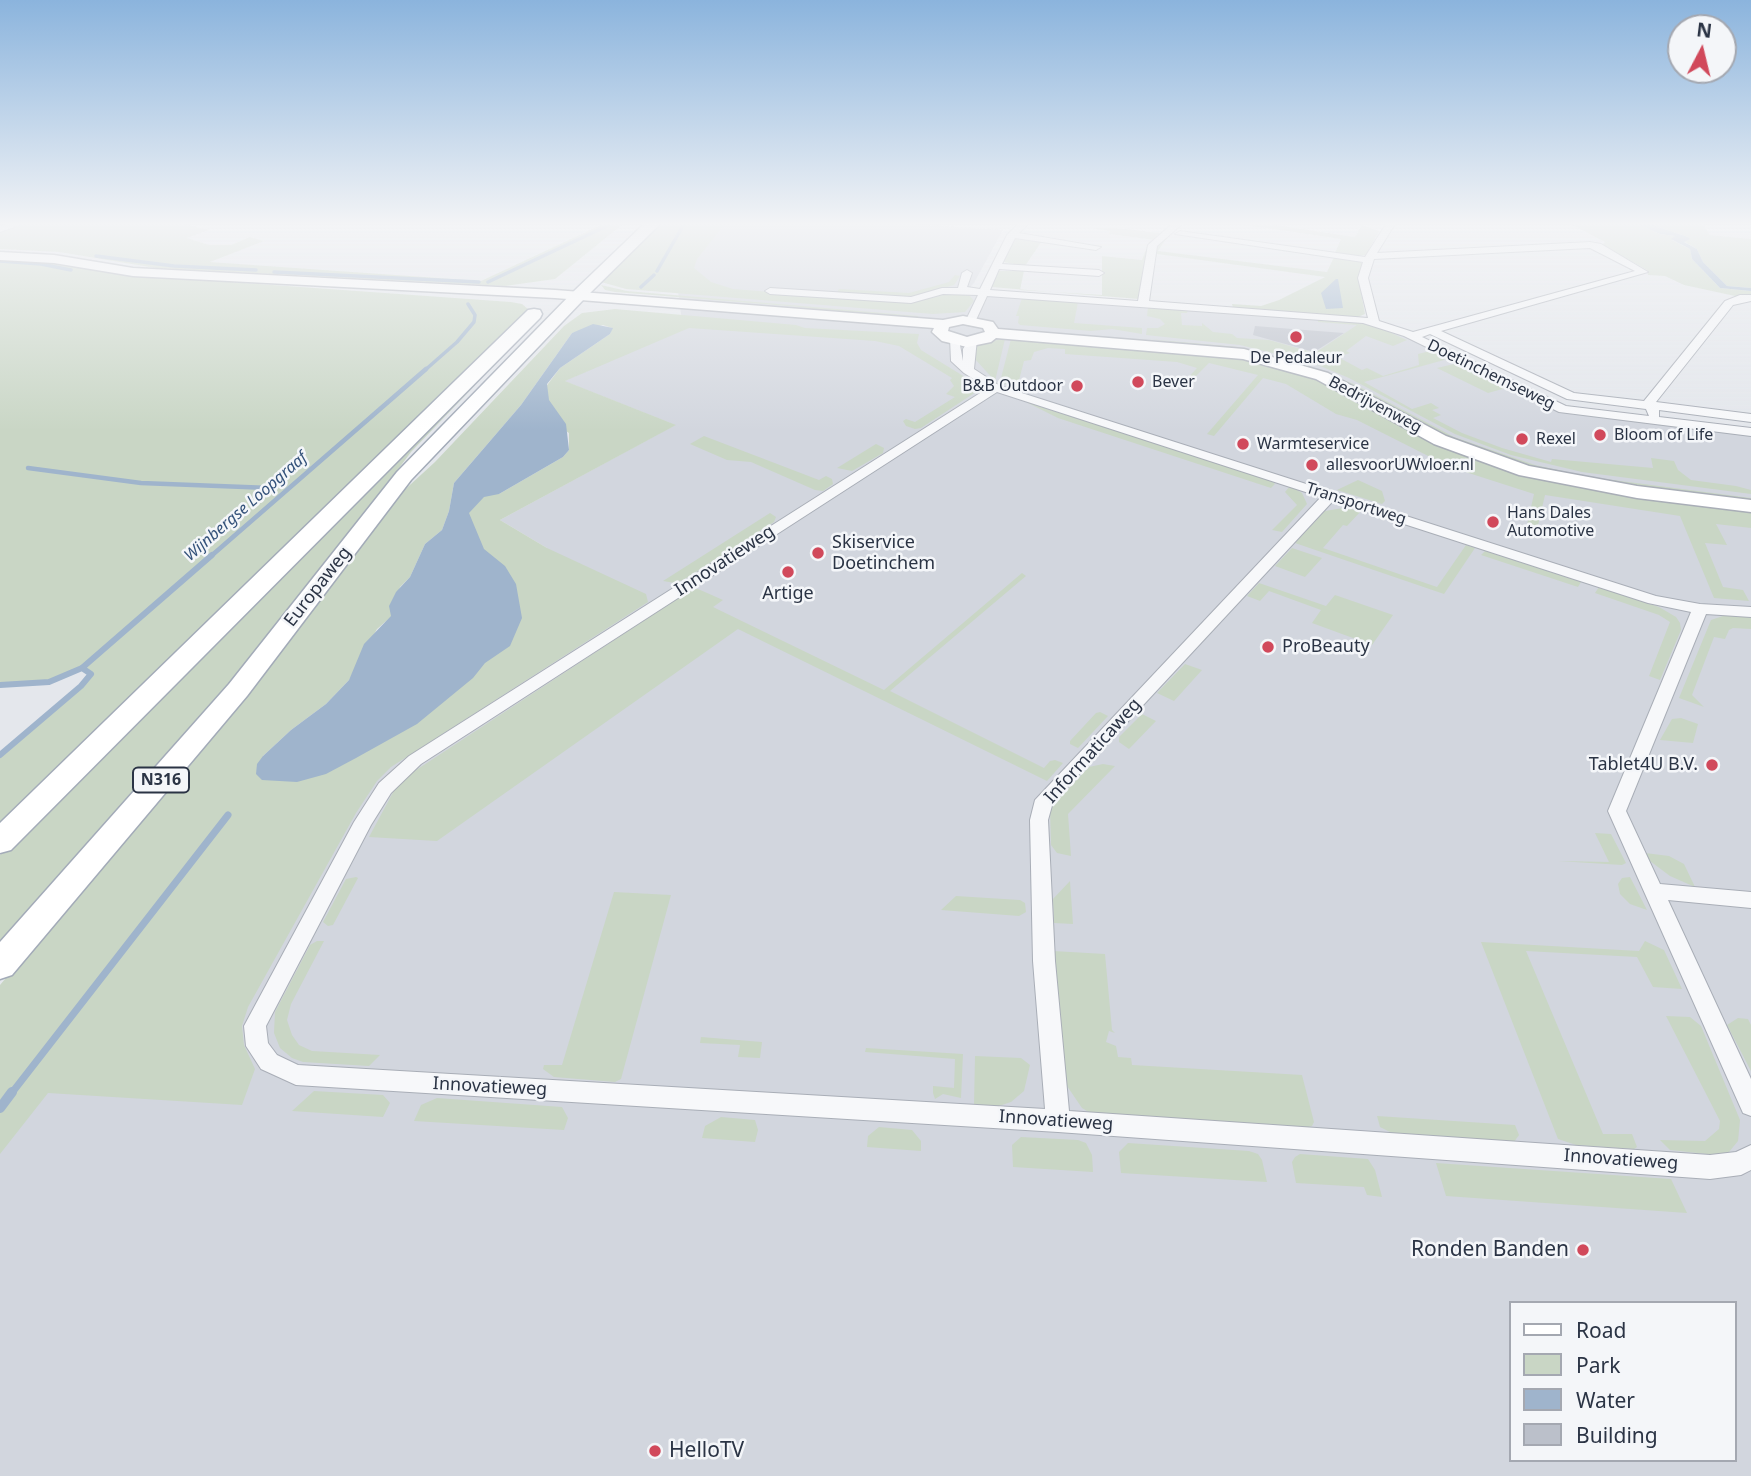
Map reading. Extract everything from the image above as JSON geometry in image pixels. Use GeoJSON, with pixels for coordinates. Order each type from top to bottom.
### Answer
{"type":"FeatureCollection","features":[{"type":"Feature","properties":{"kind":"main road"},"geometry":{"type":"LineString","coordinates":[[449,293],[564,295],[942,328],[971,320],[988,325],[993,333],[986,339],[954,340],[942,328]]}},
{"type":"Feature","properties":{"kind":"main road","name":"Europaweg"},"geometry":{"type":"LineString","coordinates":[[0,842],[567,293]]}},
{"type":"Feature","properties":{"kind":"main road","name":"Europaweg"},"geometry":{"type":"LineString","coordinates":[[0,965],[238,690],[404,476],[564,295]]}},
{"type":"Feature","properties":{"kind":"main road","name":"Bedrijvenweg"},"geometry":{"type":"LineString","coordinates":[[993,333],[1244,354],[1322,376],[1440,440],[1525,471],[1583,483],[1751,506]]}},
{"type":"Feature","properties":{"kind":"street","name":"Doetinchemseweg"},"geometry":{"type":"LineString","coordinates":[[797,293],[900,300],[933,293]]}},
{"type":"Feature","properties":{"kind":"street"},"geometry":{"type":"LineString","coordinates":[[971,320],[983,293]]}},
{"type":"Feature","properties":{"kind":"street","name":"Doetinchemseweg"},"geometry":{"type":"LineString","coordinates":[[983,293],[1374,322],[1412,336],[1563,409],[1751,432]]}},
{"type":"Feature","properties":{"kind":"street"},"geometry":{"type":"LineString","coordinates":[[1143,304],[1145,293]]}},
{"type":"Feature","properties":{"kind":"street"},"geometry":{"type":"LineString","coordinates":[[1367,293],[1374,322]]}},
{"type":"Feature","properties":{"kind":"street"},"geometry":{"type":"LineString","coordinates":[[1412,336],[1568,293]]}},
{"type":"Feature","properties":{"kind":"street"},"geometry":{"type":"LineString","coordinates":[[1657,421],[1650,402],[1729,303],[1740,298],[1751,298]]}},
{"type":"Feature","properties":{"kind":"street"},"geometry":{"type":"LineString","coordinates":[[1432,331],[1564,394],[1751,418]]}},
{"type":"Feature","properties":{"kind":"street"},"geometry":{"type":"LineString","coordinates":[[954,340],[955,359],[968,371]]}},
{"type":"Feature","properties":{"kind":"street"},"geometry":{"type":"LineString","coordinates":[[968,371],[969,349],[973,341]]}},
{"type":"Feature","properties":{"kind":"street","name":"Transportweg"},"geometry":{"type":"LineString","coordinates":[[968,371],[996,388],[1653,600],[1700,609],[1751,612]]}},
{"type":"Feature","properties":{"kind":"street","name":"Innovatieweg"},"geometry":{"type":"LineString","coordinates":[[996,388],[415,760],[385,788],[363,822],[255,1026],[257,1046],[269,1062],[296,1075],[1058,1121],[1710,1167],[1741,1163],[1751,1156]]}},
{"type":"Feature","properties":{"kind":"street","name":"Informaticaweg"},"geometry":{"type":"LineString","coordinates":[[1058,1121],[1044,961],[1039,820],[1044,800],[1330,496]]}},
{"type":"Feature","properties":{"kind":"street"},"geometry":{"type":"LineString","coordinates":[[1700,609],[1617,811],[1751,1105]]}},
{"type":"Feature","properties":{"kind":"street"},"geometry":{"type":"LineString","coordinates":[[1655,891],[1751,900]]}},
{"type":"Feature","properties":{"kind":"shaded area"},"geometry":{"type":"Polygon","coordinates":[[[678,293],[992,293],[1296,316],[1389,328],[1519,394],[1570,414],[1751,436],[1751,1476],[0,1476],[0,1097],[547,548],[500,520],[675,425],[564,381],[683,329],[678,293]]]}},
{"type":"Feature","properties":{"kind":"green space"},"geometry":{"type":"Polygon","coordinates":[[[0,293],[383,293],[511,302],[522,304],[528,309],[0,828],[0,755],[81,686],[91,674],[82,668],[49,682],[0,685],[0,293]]]}},
{"type":"Feature","properties":{"kind":"green space"},"geometry":{"type":"Polygon","coordinates":[[[626,293],[918,316],[916,323],[800,307],[626,293]]]}},
{"type":"Feature","properties":{"kind":"green space"},"geometry":{"type":"Polygon","coordinates":[[[674,293],[782,293],[911,303],[951,293],[970,296],[974,301],[965,312],[933,314],[674,293]]]}},
{"type":"Feature","properties":{"kind":"green space"},"geometry":{"type":"Polygon","coordinates":[[[837,293],[927,293],[910,298],[836,294],[837,293]]]}},
{"type":"Feature","properties":{"kind":"green space"},"geometry":{"type":"Polygon","coordinates":[[[1063,293],[1102,295],[1102,293],[1140,293],[1139,299],[1063,293]]]}},
{"type":"Feature","properties":{"kind":"green space"},"geometry":{"type":"Polygon","coordinates":[[[1293,293],[1361,293],[1365,314],[1358,317],[1233,308],[1232,304],[1261,306],[1293,293]]]}},
{"type":"Feature","properties":{"kind":"green space"},"geometry":{"type":"Polygon","coordinates":[[[1721,293],[1751,293],[1751,297],[1721,293]]]}},
{"type":"Feature","properties":{"kind":"green space"},"geometry":{"type":"Polygon","coordinates":[[[1022,298],[1078,302],[1074,323],[1142,328],[1142,334],[1112,329],[1091,331],[1020,325],[1019,316],[1016,316],[1022,298]]]}},
{"type":"Feature","properties":{"kind":"green space"},"geometry":{"type":"Polygon","coordinates":[[[1148,307],[1188,310],[1187,313],[1181,313],[1182,325],[1202,326],[1202,323],[1213,332],[1232,334],[1237,338],[1269,340],[1315,353],[1357,325],[1318,322],[1318,319],[1371,324],[1407,340],[1393,346],[1366,336],[1346,351],[1350,353],[1338,357],[1362,370],[1367,368],[1383,376],[1419,365],[1418,354],[1430,351],[1445,357],[1444,360],[1364,382],[1412,409],[1431,403],[1439,408],[1432,410],[1441,415],[1433,418],[1462,433],[1551,462],[1552,459],[1653,468],[1651,458],[1674,461],[1678,470],[1691,480],[1736,486],[1751,490],[1751,494],[1582,472],[1511,455],[1455,434],[1349,378],[1313,363],[1240,345],[1146,335],[1147,328],[1158,328],[1165,324],[1160,319],[1147,316],[1148,307]]]}},
{"type":"Feature","properties":{"kind":"green space"},"geometry":{"type":"Polygon","coordinates":[[[615,309],[805,328],[919,334],[917,343],[921,350],[978,385],[979,390],[921,428],[915,429],[906,426],[903,421],[906,419],[915,422],[955,397],[946,394],[954,386],[950,380],[952,378],[899,346],[875,341],[689,328],[565,381],[676,425],[500,520],[547,548],[646,594],[648,602],[391,767],[377,781],[356,813],[248,1007],[242,1026],[244,1045],[255,1069],[242,1105],[48,1093],[0,1154],[0,985],[205,743],[316,606],[399,495],[435,462],[564,326],[582,313],[615,309]],[[603,325],[572,333],[521,405],[454,483],[442,530],[425,544],[410,577],[400,587],[392,616],[377,629],[349,680],[326,704],[291,730],[263,756],[296,756],[467,549],[464,493],[499,494],[563,457],[569,450],[569,433],[530,408],[560,368],[610,334],[612,328],[603,325]]]}},
{"type":"Feature","properties":{"kind":"green space"},"geometry":{"type":"Polygon","coordinates":[[[1005,339],[995,381],[975,359],[974,351],[977,345],[1005,339]]]}},
{"type":"Feature","properties":{"kind":"green space"},"geometry":{"type":"Polygon","coordinates":[[[1011,339],[1240,357],[1303,374],[1446,447],[1496,466],[1588,489],[1751,511],[1751,528],[1716,524],[1727,545],[1705,543],[1723,587],[1743,590],[1749,601],[1714,598],[1680,516],[1545,495],[1535,538],[1525,534],[1534,494],[1450,467],[1357,420],[1336,414],[1286,384],[1263,378],[1214,436],[1207,434],[1258,375],[1209,363],[1192,380],[1187,379],[1197,368],[1177,362],[1065,354],[1065,349],[1048,348],[1034,352],[1031,360],[1024,361],[1017,388],[1000,382],[1011,339]]]}},
{"type":"Feature","properties":{"kind":"green space"},"geometry":{"type":"Polygon","coordinates":[[[1148,339],[1238,347],[1302,363],[1356,385],[1454,437],[1535,465],[1590,477],[1751,498],[1751,501],[1595,481],[1539,470],[1444,437],[1318,371],[1299,364],[1230,349],[1148,339]]]}},
{"type":"Feature","properties":{"kind":"green space"},"geometry":{"type":"Polygon","coordinates":[[[1458,363],[1506,388],[1488,393],[1437,368],[1458,363]]]}},
{"type":"Feature","properties":{"kind":"green space"},"geometry":{"type":"Polygon","coordinates":[[[479,377],[483,377],[411,452],[329,562],[171,755],[0,943],[0,855],[379,480],[479,377]]]}},
{"type":"Feature","properties":{"kind":"green space"},"geometry":{"type":"Polygon","coordinates":[[[1026,402],[1275,484],[1271,488],[1058,418],[1026,402]]]}},
{"type":"Feature","properties":{"kind":"green space"},"geometry":{"type":"Polygon","coordinates":[[[704,436],[819,480],[826,476],[832,479],[833,484],[823,491],[815,490],[751,462],[727,460],[690,444],[704,436]]]}},
{"type":"Feature","properties":{"kind":"green space"},"geometry":{"type":"Polygon","coordinates":[[[876,444],[884,448],[883,453],[852,471],[837,468],[876,444]]]}},
{"type":"Feature","properties":{"kind":"green space"},"geometry":{"type":"Polygon","coordinates":[[[1358,480],[1382,491],[1385,501],[1382,504],[1337,490],[1358,480]]]}},
{"type":"Feature","properties":{"kind":"green space"},"geometry":{"type":"Polygon","coordinates":[[[1290,486],[1302,493],[1307,504],[1282,532],[1272,530],[1297,505],[1285,492],[1290,486]]]}},
{"type":"Feature","properties":{"kind":"green space"},"geometry":{"type":"Polygon","coordinates":[[[1343,508],[1361,511],[1347,526],[1343,525],[1323,548],[1437,587],[1466,545],[1475,548],[1444,594],[1295,543],[1325,511],[1343,508]]]}},
{"type":"Feature","properties":{"kind":"green space"},"geometry":{"type":"Polygon","coordinates":[[[770,513],[776,517],[774,522],[685,579],[675,583],[663,581],[770,513]]]}},
{"type":"Feature","properties":{"kind":"green space"},"geometry":{"type":"Polygon","coordinates":[[[1292,548],[1322,558],[1305,577],[1275,566],[1292,548]]]}},
{"type":"Feature","properties":{"kind":"green space"},"geometry":{"type":"Polygon","coordinates":[[[1485,551],[1581,582],[1578,587],[1481,555],[1485,551]]]}},
{"type":"Feature","properties":{"kind":"green space"},"geometry":{"type":"Polygon","coordinates":[[[1022,573],[1026,576],[890,691],[1044,768],[1050,761],[1063,763],[1047,781],[738,629],[437,841],[369,837],[397,785],[407,776],[692,589],[723,600],[713,607],[884,690],[1022,573]]]}},
{"type":"Feature","properties":{"kind":"green space"},"geometry":{"type":"Polygon","coordinates":[[[1259,583],[1326,606],[1335,595],[1393,615],[1372,645],[1312,623],[1321,610],[1269,591],[1260,601],[1247,596],[1259,583]]]}},
{"type":"Feature","properties":{"kind":"green space"},"geometry":{"type":"Polygon","coordinates":[[[1599,587],[1659,607],[1676,617],[1680,623],[1681,630],[1660,680],[1649,676],[1670,622],[1659,615],[1595,593],[1599,587]]]}},
{"type":"Feature","properties":{"kind":"green space"},"geometry":{"type":"Polygon","coordinates":[[[1726,615],[1751,616],[1751,629],[1733,628],[1725,639],[1714,637],[1692,695],[1704,707],[1679,698],[1711,620],[1726,615]]]}},
{"type":"Feature","properties":{"kind":"green space"},"geometry":{"type":"Polygon","coordinates":[[[1185,664],[1202,670],[1174,701],[1157,693],[1185,664]]]}},
{"type":"Feature","properties":{"kind":"green space"},"geometry":{"type":"Polygon","coordinates":[[[1096,713],[1108,716],[1078,748],[1070,744],[1096,713]]]}},
{"type":"Feature","properties":{"kind":"green space"},"geometry":{"type":"Polygon","coordinates":[[[1142,714],[1156,721],[1129,749],[1119,742],[1119,737],[1142,714]]]}},
{"type":"Feature","properties":{"kind":"green space"},"geometry":{"type":"Polygon","coordinates":[[[1681,718],[1698,724],[1693,743],[1660,740],[1672,719],[1681,718]]]}},
{"type":"Feature","properties":{"kind":"green space"},"geometry":{"type":"Polygon","coordinates":[[[1103,764],[1115,766],[1068,814],[1071,856],[1057,853],[1051,845],[1050,808],[1089,767],[1103,764]]]}},
{"type":"Feature","properties":{"kind":"green space"},"geometry":{"type":"Polygon","coordinates":[[[1595,833],[1611,834],[1626,863],[1622,865],[1558,861],[1609,862],[1595,833]]]}},
{"type":"Feature","properties":{"kind":"green space"},"geometry":{"type":"Polygon","coordinates":[[[1645,853],[1669,856],[1684,864],[1695,887],[1670,876],[1650,861],[1645,853]]]}},
{"type":"Feature","properties":{"kind":"green space"},"geometry":{"type":"Polygon","coordinates":[[[1630,877],[1647,910],[1630,904],[1620,894],[1618,884],[1622,878],[1630,877]]]}},
{"type":"Feature","properties":{"kind":"green space"},"geometry":{"type":"Polygon","coordinates":[[[358,878],[333,925],[328,926],[323,922],[346,879],[358,878]]]}},
{"type":"Feature","properties":{"kind":"green space"},"geometry":{"type":"Polygon","coordinates":[[[1070,881],[1073,924],[1054,923],[1053,899],[1070,881]]]}},
{"type":"Feature","properties":{"kind":"green space"},"geometry":{"type":"Polygon","coordinates":[[[614,892],[671,895],[621,1079],[615,1082],[554,1077],[543,1069],[544,1065],[562,1065],[614,892]]]}},
{"type":"Feature","properties":{"kind":"green space"},"geometry":{"type":"Polygon","coordinates":[[[956,896],[1020,900],[1025,903],[1026,912],[1019,916],[941,910],[956,896]]]}},
{"type":"Feature","properties":{"kind":"green space"},"geometry":{"type":"Polygon","coordinates":[[[324,941],[291,1004],[287,1020],[292,1035],[299,1045],[312,1051],[380,1055],[369,1066],[303,1062],[292,1058],[280,1048],[274,1033],[275,1012],[310,945],[324,941]]]}},
{"type":"Feature","properties":{"kind":"green space"},"geometry":{"type":"Polygon","coordinates":[[[1645,941],[1664,950],[1682,989],[1653,987],[1637,957],[1526,951],[1603,1134],[1632,1134],[1637,1147],[1576,1145],[1558,1139],[1481,942],[1639,951],[1645,941]]]}},
{"type":"Feature","properties":{"kind":"green space"},"geometry":{"type":"Polygon","coordinates":[[[1053,951],[1105,954],[1112,1030],[1115,1033],[1109,1031],[1106,1042],[1116,1046],[1118,1057],[1131,1058],[1132,1065],[1302,1075],[1314,1122],[1312,1126],[1306,1128],[1092,1114],[1082,1108],[1067,1086],[1063,1070],[1053,951]]]}},
{"type":"Feature","properties":{"kind":"green space"},"geometry":{"type":"Polygon","coordinates":[[[1666,1016],[1690,1017],[1701,1026],[1740,1120],[1738,1141],[1729,1152],[1716,1155],[1670,1150],[1660,1140],[1705,1141],[1719,1129],[1720,1121],[1666,1016]]]}},
{"type":"Feature","properties":{"kind":"green space"},"geometry":{"type":"Polygon","coordinates":[[[1738,1018],[1748,1019],[1751,1025],[1751,1071],[1727,1025],[1738,1018]]]}},
{"type":"Feature","properties":{"kind":"green space"},"geometry":{"type":"Polygon","coordinates":[[[701,1037],[762,1042],[760,1058],[738,1057],[740,1045],[700,1043],[701,1037]]]}},
{"type":"Feature","properties":{"kind":"green space"},"geometry":{"type":"Polygon","coordinates":[[[866,1048],[963,1054],[961,1098],[943,1094],[935,1099],[933,1093],[933,1086],[954,1088],[955,1059],[865,1052],[866,1048]]]}},
{"type":"Feature","properties":{"kind":"green space"},"geometry":{"type":"Polygon","coordinates":[[[975,1056],[1021,1058],[1030,1065],[1024,1091],[1011,1102],[996,1107],[974,1105],[975,1056]]]}},
{"type":"Feature","properties":{"kind":"green space"},"geometry":{"type":"Polygon","coordinates":[[[314,1091],[383,1095],[390,1103],[383,1117],[292,1111],[314,1091]]]}},
{"type":"Feature","properties":{"kind":"green space"},"geometry":{"type":"Polygon","coordinates":[[[437,1098],[562,1107],[568,1118],[564,1130],[414,1121],[421,1105],[437,1098]]]}},
{"type":"Feature","properties":{"kind":"green space"},"geometry":{"type":"Polygon","coordinates":[[[1377,1116],[1515,1125],[1519,1135],[1514,1142],[1394,1134],[1380,1127],[1377,1116]]]}},
{"type":"Feature","properties":{"kind":"green space"},"geometry":{"type":"Polygon","coordinates":[[[721,1117],[755,1120],[758,1130],[755,1142],[702,1138],[705,1126],[721,1117]]]}},
{"type":"Feature","properties":{"kind":"green space"},"geometry":{"type":"Polygon","coordinates":[[[879,1127],[912,1130],[921,1141],[921,1151],[867,1147],[868,1136],[879,1127]]]}},
{"type":"Feature","properties":{"kind":"green space"},"geometry":{"type":"Polygon","coordinates":[[[1021,1137],[1078,1140],[1086,1143],[1092,1155],[1093,1172],[1013,1167],[1012,1145],[1021,1137]]]}},
{"type":"Feature","properties":{"kind":"green space"},"geometry":{"type":"Polygon","coordinates":[[[1128,1143],[1249,1151],[1258,1154],[1262,1160],[1267,1182],[1121,1173],[1119,1152],[1128,1143]]]}},
{"type":"Feature","properties":{"kind":"green space"},"geometry":{"type":"Polygon","coordinates":[[[1300,1154],[1368,1159],[1375,1170],[1382,1197],[1367,1195],[1364,1187],[1296,1183],[1292,1162],[1300,1154]]]}},
{"type":"Feature","properties":{"kind":"green space"},"geometry":{"type":"Polygon","coordinates":[[[1436,1163],[1671,1179],[1687,1213],[1446,1196],[1436,1163]]]}},
{"type":"Feature","properties":{"kind":"water"},"geometry":{"type":"Polygon","coordinates":[[[1321,293],[1340,293],[1343,308],[1326,309],[1321,293]]]}},
{"type":"Feature","properties":{"kind":"water"},"geometry":{"type":"Polygon","coordinates":[[[593,324],[613,328],[610,334],[560,368],[547,384],[549,400],[566,424],[569,450],[563,457],[499,494],[484,497],[469,513],[484,549],[505,566],[516,584],[522,618],[510,646],[485,663],[473,678],[417,724],[356,758],[326,774],[297,782],[262,780],[256,774],[257,764],[263,756],[291,730],[326,704],[349,680],[364,644],[391,616],[389,606],[396,592],[410,577],[425,544],[442,530],[454,483],[521,405],[572,333],[593,324]]]}},
{"type":"Feature","properties":{"kind":"building","name":"De Pedaleur"},"geometry":{"type":"Polygon","coordinates":[[[1255,326],[1344,333],[1314,352],[1253,335],[1255,326]]]}},
{"type":"Feature","properties":{"kind":"waterway","name":"Wijnbergse Loopgraaf"},"geometry":{"type":"LineString","coordinates":[[424,371],[457,342],[474,322],[475,315],[468,304]]}},
{"type":"Feature","properties":{"kind":"waterway","name":"Wijnbergse Loopgraaf"},"geometry":{"type":"LineString","coordinates":[[210,557],[426,369]]}},
{"type":"Feature","properties":{"kind":"waterway"},"geometry":{"type":"LineString","coordinates":[[28,468],[141,483],[270,488]]}},
{"type":"Feature","properties":{"kind":"waterway","name":"Wijnbergse Loopgraaf"},"geometry":{"type":"LineString","coordinates":[[82,668],[212,555]]}},
{"type":"Feature","properties":{"kind":"waterway","name":"Wijnbergse Loopgraaf"},"geometry":{"type":"LineString","coordinates":[[0,685],[49,682],[82,668]]}},
{"type":"Feature","properties":{"kind":"waterway"},"geometry":{"type":"LineString","coordinates":[[0,755],[81,686],[91,674],[82,668]]}},
{"type":"Feature","properties":{"kind":"waterway"},"geometry":{"type":"LineString","coordinates":[[11,1094],[228,815]]}},
{"type":"Feature","properties":{"kind":"waterway"},"geometry":{"type":"LineString","coordinates":[[0,1108],[12,1092]]}},
{"type":"Feature","properties":{"kind":"place","name":"De Pedaleur"},"geometry":{"type":"Point","coordinates":[1296,337]}},
{"type":"Feature","properties":{"kind":"place","name":"Bever"},"geometry":{"type":"Point","coordinates":[1138,382]}},
{"type":"Feature","properties":{"kind":"place","name":"B&B Outdoor"},"geometry":{"type":"Point","coordinates":[1077,386]}},
{"type":"Feature","properties":{"kind":"place","name":"Bloom of Life"},"geometry":{"type":"Point","coordinates":[1600,435]}},
{"type":"Feature","properties":{"kind":"place","name":"Rexel"},"geometry":{"type":"Point","coordinates":[1522,439]}},
{"type":"Feature","properties":{"kind":"place","name":"Warmteservice"},"geometry":{"type":"Point","coordinates":[1243,444]}},
{"type":"Feature","properties":{"kind":"place","name":"allesvoorUWvloer.nl"},"geometry":{"type":"Point","coordinates":[1312,465]}},
{"type":"Feature","properties":{"kind":"place","name":"Hans Dales Automotive"},"geometry":{"type":"Point","coordinates":[1493,522]}},
{"type":"Feature","properties":{"kind":"place","name":"Skiservice Doetinchem"},"geometry":{"type":"Point","coordinates":[818,553]}},
{"type":"Feature","properties":{"kind":"place","name":"Artige"},"geometry":{"type":"Point","coordinates":[788,572]}},
{"type":"Feature","properties":{"kind":"place","name":"ProBeauty"},"geometry":{"type":"Point","coordinates":[1268,647]}},
{"type":"Feature","properties":{"kind":"place","name":"Tablet4U B.V."},"geometry":{"type":"Point","coordinates":[1712,765]}},
{"type":"Feature","properties":{"kind":"place","name":"Ronden Banden"},"geometry":{"type":"Point","coordinates":[1583,1250]}},
{"type":"Feature","properties":{"kind":"place","name":"HelloTV"},"geometry":{"type":"Point","coordinates":[655,1451]}}]}
